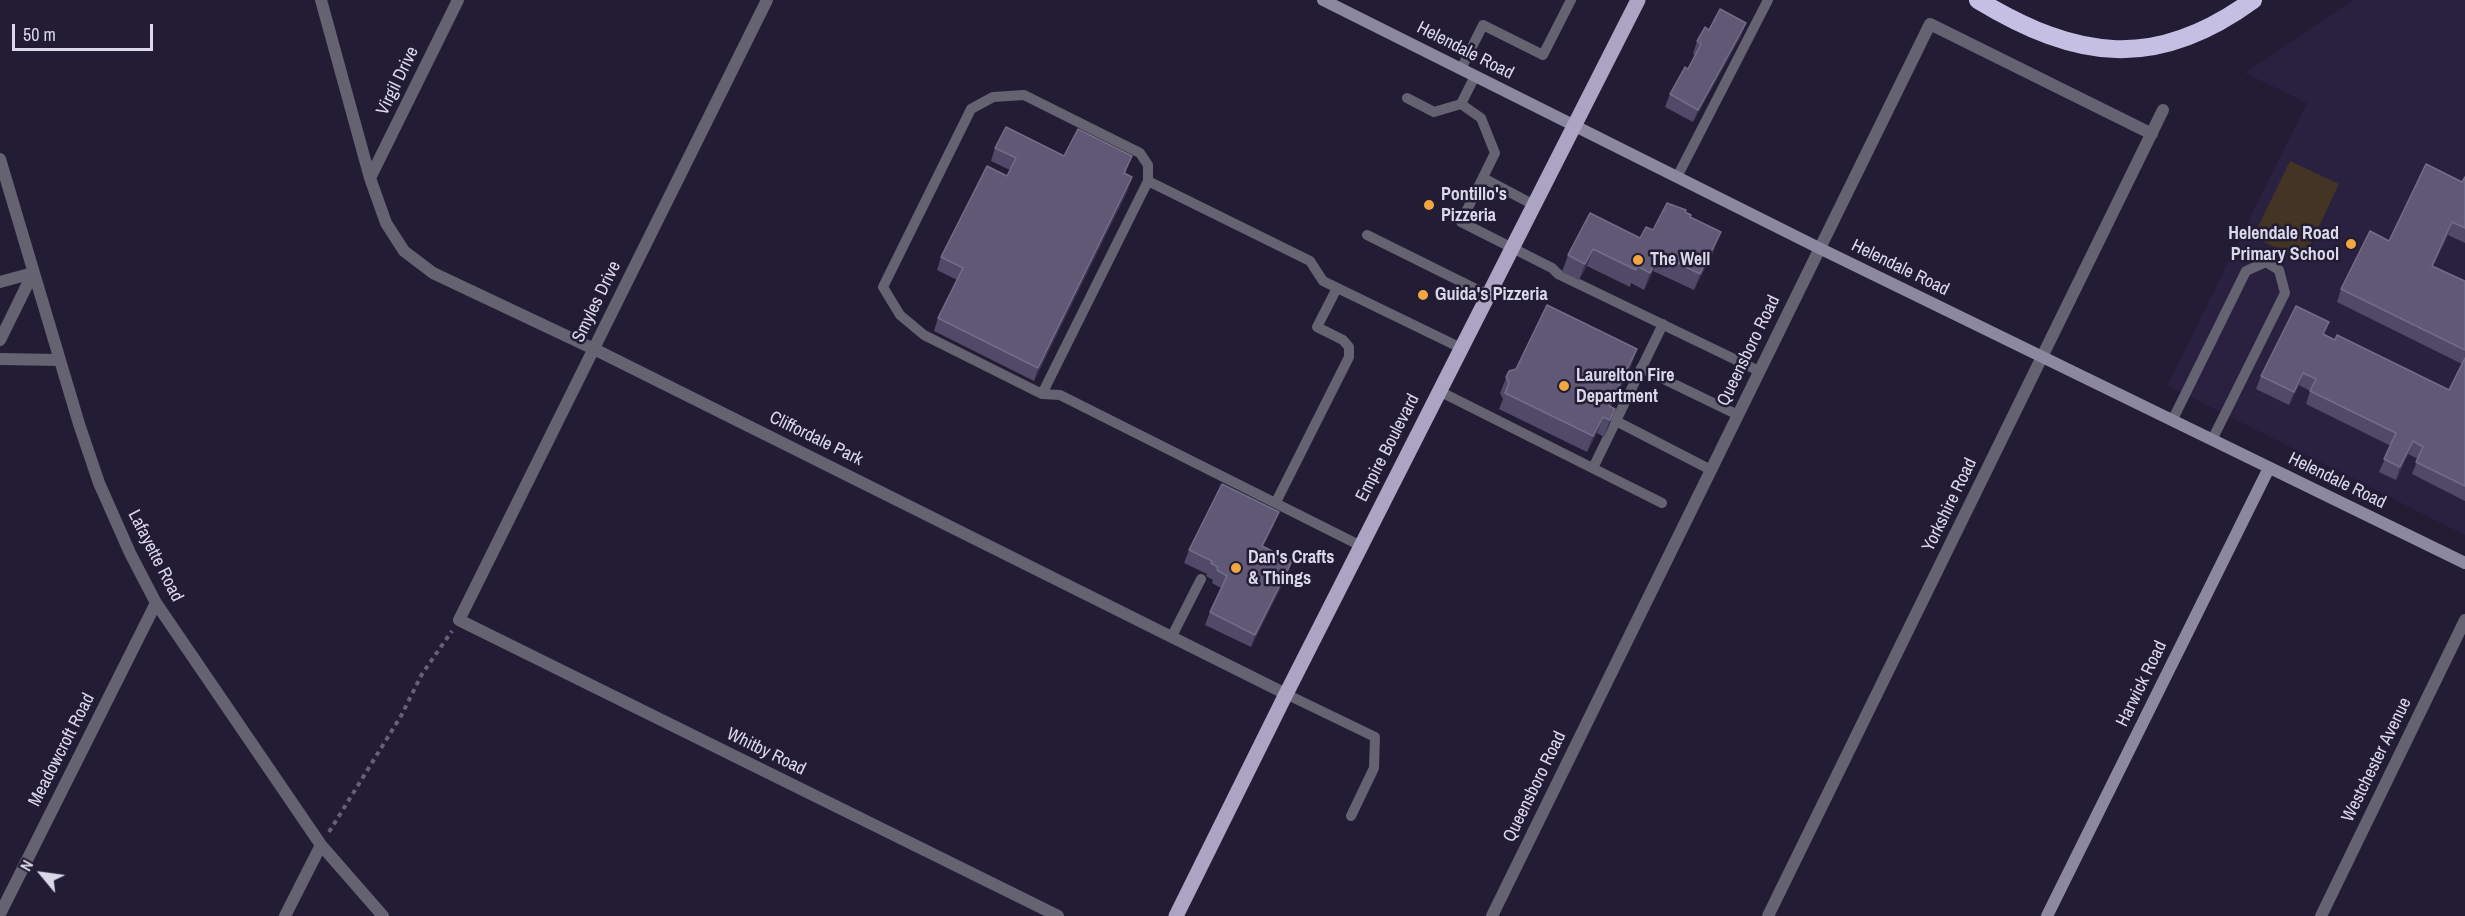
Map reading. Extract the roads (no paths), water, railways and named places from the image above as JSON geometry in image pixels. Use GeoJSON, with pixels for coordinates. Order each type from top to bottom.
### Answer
{"type":"FeatureCollection","features":[{"type":"Feature","properties":{"kind":"highway"},"geometry":{"type":"LineString","coordinates":[[1978,0],[2052,37],[2090,46],[2128,50],[2153,48],[2185,38],[2219,22],[2253,0]]}},
{"type":"Feature","properties":{"kind":"main road","name":"Empire Boulevard"},"geometry":{"type":"LineString","coordinates":[[1176,916],[1638,0]]}},
{"type":"Feature","properties":{"kind":"street","name":"Cliffordale Park"},"geometry":{"type":"LineString","coordinates":[[321,0],[370,178],[386,223],[395,239],[417,263],[433,273],[594,349],[1286,694]]}},
{"type":"Feature","properties":{"kind":"street","name":"Virgil Drive"},"geometry":{"type":"LineString","coordinates":[[370,178],[458,0]]}},
{"type":"Feature","properties":{"kind":"street","name":"Smyles Drive"},"geometry":{"type":"LineString","coordinates":[[459,620],[767,0]]}},
{"type":"Feature","properties":{"kind":"street","name":"Helendale Road"},"geometry":{"type":"LineString","coordinates":[[1323,0],[2042,358],[2465,563]]}},
{"type":"Feature","properties":{"kind":"street","name":"Queensboro Road"},"geometry":{"type":"LineString","coordinates":[[1492,916],[1930,24],[2152,134]]}},
{"type":"Feature","properties":{"kind":"street","name":"Yorkshire Road"},"geometry":{"type":"LineString","coordinates":[[1768,916],[2163,110]]}},
{"type":"Feature","properties":{"kind":"street","name":"Lafayette Road"},"geometry":{"type":"LineString","coordinates":[[0,159],[99,483],[130,553],[156,603],[321,844],[383,916]]}},
{"type":"Feature","properties":{"kind":"street"},"geometry":{"type":"LineString","coordinates":[[0,282],[33,273]]}},
{"type":"Feature","properties":{"kind":"street"},"geometry":{"type":"LineString","coordinates":[[0,340],[33,273]]}},
{"type":"Feature","properties":{"kind":"street"},"geometry":{"type":"LineString","coordinates":[[0,359],[60,360]]}},
{"type":"Feature","properties":{"kind":"street","name":"Harwick Road"},"geometry":{"type":"LineString","coordinates":[[2047,916],[2269,468]]}},
{"type":"Feature","properties":{"kind":"street","name":"Meadowcroft Road"},"geometry":{"type":"LineString","coordinates":[[0,914],[156,603]]}},
{"type":"Feature","properties":{"kind":"street","name":"Whitby Road"},"geometry":{"type":"LineString","coordinates":[[459,620],[1058,916]]}},
{"type":"Feature","properties":{"kind":"street","name":"Westchester Avenue"},"geometry":{"type":"LineString","coordinates":[[2321,916],[2465,620]]}},
{"type":"Feature","properties":{"kind":"street"},"geometry":{"type":"LineString","coordinates":[[285,916],[321,844]]}},
{"type":"Feature","properties":{"kind":"lane"},"geometry":{"type":"LineString","coordinates":[[1461,69],[1484,25],[1543,56],[1572,0]]}},
{"type":"Feature","properties":{"kind":"lane"},"geometry":{"type":"LineString","coordinates":[[1677,177],[1768,0]]}},
{"type":"Feature","properties":{"kind":"lane"},"geometry":{"type":"LineString","coordinates":[[1407,98],[1434,112],[1461,104],[1475,76]]}},
{"type":"Feature","properties":{"kind":"lane"},"geometry":{"type":"LineString","coordinates":[[1042,394],[1148,181],[1148,165],[1140,153],[1024,95],[993,97],[971,109],[883,287],[900,315],[924,335],[1042,394],[1060,395],[1361,546]]}},
{"type":"Feature","properties":{"kind":"lane"},"geometry":{"type":"LineString","coordinates":[[1461,104],[1481,118],[1495,153],[1461,222],[1552,268],[1558,274],[1759,371]]}},
{"type":"Feature","properties":{"kind":"lane"},"geometry":{"type":"LineString","coordinates":[[1483,178],[1534,205]]}},
{"type":"Feature","properties":{"kind":"lane"},"geometry":{"type":"LineString","coordinates":[[1148,181],[1310,261],[1323,281],[1461,348]]}},
{"type":"Feature","properties":{"kind":"lane"},"geometry":{"type":"LineString","coordinates":[[1367,235],[1488,295]]}},
{"type":"Feature","properties":{"kind":"lane"},"geometry":{"type":"LineString","coordinates":[[2172,421],[2246,271],[2266,262],[2279,270],[2285,293],[2212,440]]}},
{"type":"Feature","properties":{"kind":"lane"},"geometry":{"type":"LineString","coordinates":[[1276,502],[1348,357],[1349,347],[1343,340],[1317,327],[1337,288]]}},
{"type":"Feature","properties":{"kind":"lane"},"geometry":{"type":"LineString","coordinates":[[1593,468],[1663,324]]}},
{"type":"Feature","properties":{"kind":"lane"},"geometry":{"type":"LineString","coordinates":[[1641,368],[1738,415]]}},
{"type":"Feature","properties":{"kind":"lane"},"geometry":{"type":"LineString","coordinates":[[1439,391],[1662,503]]}},
{"type":"Feature","properties":{"kind":"lane"},"geometry":{"type":"LineString","coordinates":[[1616,421],[1711,470]]}},
{"type":"Feature","properties":{"kind":"lane"},"geometry":{"type":"LineString","coordinates":[[1172,636],[1201,579]]}},
{"type":"Feature","properties":{"kind":"lane"},"geometry":{"type":"LineString","coordinates":[[1286,694],[1376,737],[1374,768],[1352,816]]}},
{"type":"Feature","properties":{"kind":"place","name":"Pontillo's Pizzeria"},"geometry":{"type":"Point","coordinates":[1429,205]}},
{"type":"Feature","properties":{"kind":"place","name":"Helendale Road Primary School"},"geometry":{"type":"Point","coordinates":[2351,244]}},
{"type":"Feature","properties":{"kind":"place","name":"The Well"},"geometry":{"type":"Point","coordinates":[1638,260]}},
{"type":"Feature","properties":{"kind":"place","name":"Guida's Pizzeria"},"geometry":{"type":"Point","coordinates":[1423,295]}},
{"type":"Feature","properties":{"kind":"place","name":"Laurelton Fire Department"},"geometry":{"type":"Point","coordinates":[1564,386]}},
{"type":"Feature","properties":{"kind":"place","name":"Dan's Crafts & Things"},"geometry":{"type":"Point","coordinates":[1236,568]}}]}
